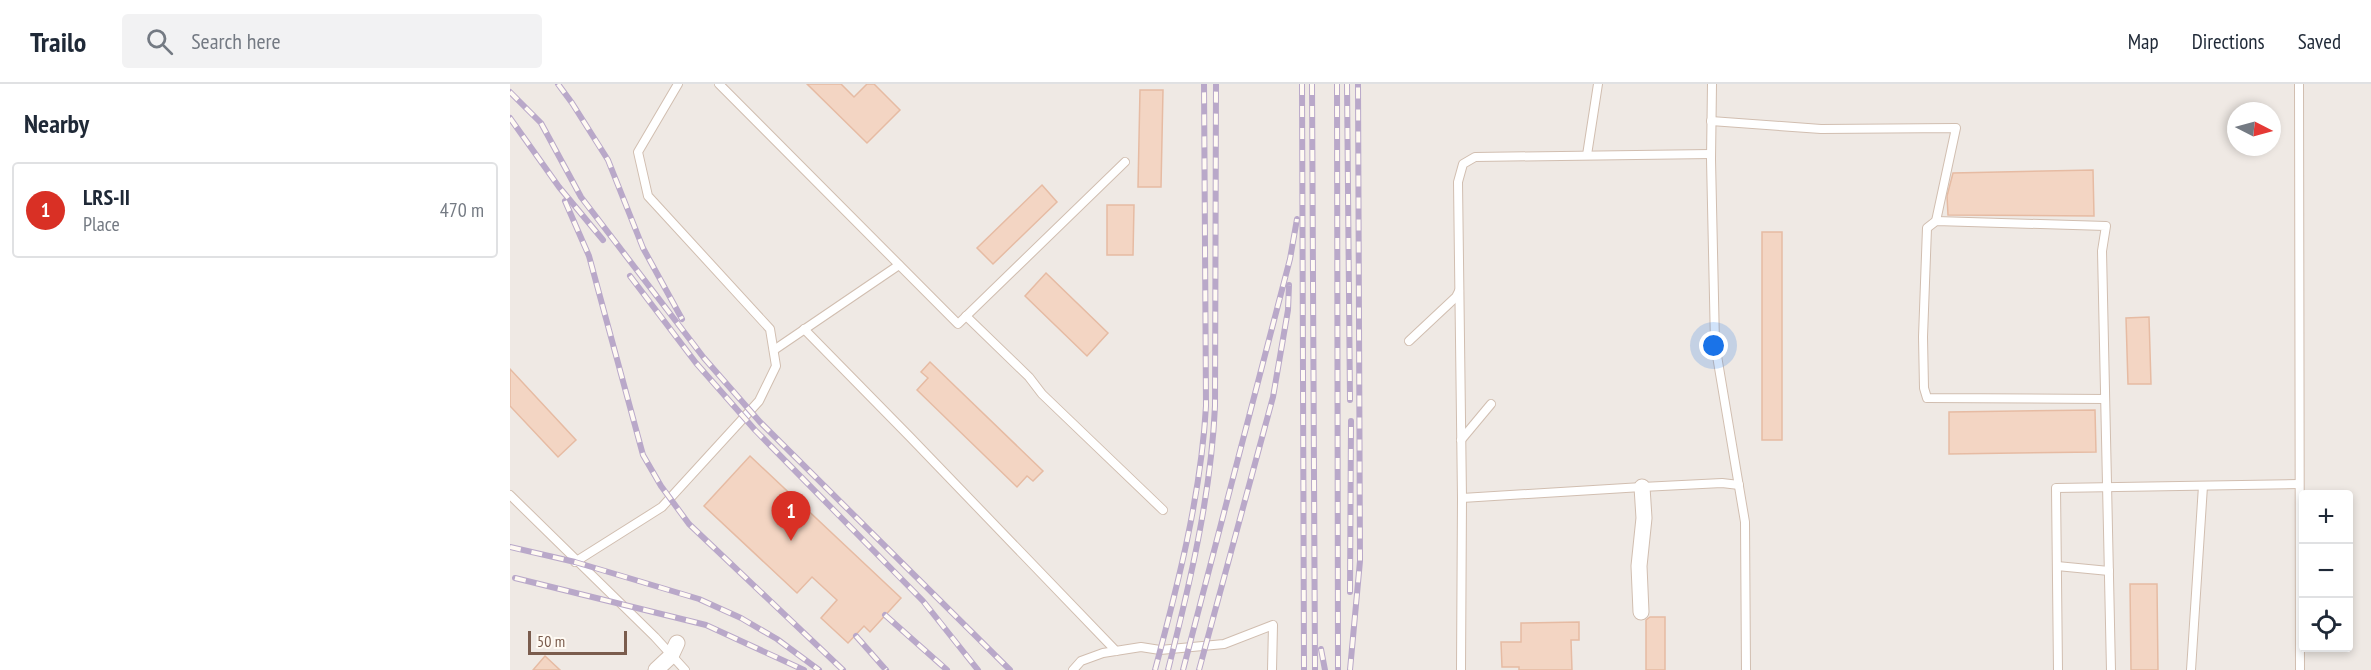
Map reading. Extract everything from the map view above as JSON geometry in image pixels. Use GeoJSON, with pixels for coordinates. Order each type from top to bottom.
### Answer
{"type":"FeatureCollection","features":[{"type":"Feature","properties":{"kind":"street"},"geometry":{"type":"LineString","coordinates":[[1641,612],[1639,566],[1644,518],[1642,487]]}},
{"type":"Feature","properties":{"kind":"street"},"geometry":{"type":"LineString","coordinates":[[656,670],[674,650]]}},
{"type":"Feature","properties":{"kind":"lane"},"geometry":{"type":"LineString","coordinates":[[575,562],[662,507],[759,401],[776,366],[770,329],[648,196],[638,152],[678,84]]}},
{"type":"Feature","properties":{"kind":"lane"},"geometry":{"type":"LineString","coordinates":[[719,84],[958,324],[1125,162]]}},
{"type":"Feature","properties":{"kind":"lane"},"geometry":{"type":"LineString","coordinates":[[1587,155],[1598,84]]}},
{"type":"Feature","properties":{"kind":"lane"},"geometry":{"type":"LineString","coordinates":[[1712,84],[1711,154],[1715,344],[1745,522],[1746,670]]}},
{"type":"Feature","properties":{"kind":"lane"},"geometry":{"type":"LineString","coordinates":[[2299,84],[2300,670]]}},
{"type":"Feature","properties":{"kind":"lane"},"geometry":{"type":"LineString","coordinates":[[1711,121],[1821,129],[1956,128],[1936,221],[1928,228],[1923,337],[1924,388],[1927,398],[2105,399]]}},
{"type":"Feature","properties":{"kind":"lane"},"geometry":{"type":"LineString","coordinates":[[1461,670],[1462,498],[1458,182],[1463,164],[1474,157],[1711,154]]}},
{"type":"Feature","properties":{"kind":"lane"},"geometry":{"type":"LineString","coordinates":[[1936,221],[2106,226],[2102,251],[2111,670]]}},
{"type":"Feature","properties":{"kind":"lane"},"geometry":{"type":"LineString","coordinates":[[774,350],[899,265]]}},
{"type":"Feature","properties":{"kind":"lane"},"geometry":{"type":"LineString","coordinates":[[1409,341],[1456,297],[1459,289]]}},
{"type":"Feature","properties":{"kind":"lane"},"geometry":{"type":"LineString","coordinates":[[966,316],[1029,377],[1042,394],[1163,510]]}},
{"type":"Feature","properties":{"kind":"lane"},"geometry":{"type":"LineString","coordinates":[[804,329],[1116,651]]}},
{"type":"Feature","properties":{"kind":"lane"},"geometry":{"type":"LineString","coordinates":[[1461,440],[1491,404]]}},
{"type":"Feature","properties":{"kind":"lane"},"geometry":{"type":"LineString","coordinates":[[1462,498],[1722,483],[1739,485]]}},
{"type":"Feature","properties":{"kind":"lane"},"geometry":{"type":"LineString","coordinates":[[2058,670],[2056,488],[2299,484]]}},
{"type":"Feature","properties":{"kind":"lane"},"geometry":{"type":"LineString","coordinates":[[2191,670],[2203,486]]}},
{"type":"Feature","properties":{"kind":"lane"},"geometry":{"type":"LineString","coordinates":[[510,495],[575,562],[655,637],[674,650],[685,670]]}},
{"type":"Feature","properties":{"kind":"lane"},"geometry":{"type":"LineString","coordinates":[[2057,566],[2109,571]]}},
{"type":"Feature","properties":{"kind":"lane"},"geometry":{"type":"LineString","coordinates":[[1073,670],[1081,661],[1116,651],[1141,647],[1160,650],[1224,644],[1273,625],[1272,670]]}},
{"type":"Feature","properties":{"kind":"shaded area"},"geometry":{"type":"Polygon","coordinates":[[[510,84],[2371,84],[2371,670],[510,670],[510,84]]]}},
{"type":"Feature","properties":{"kind":"building"},"geometry":{"type":"Polygon","coordinates":[[[807,84],[841,84],[854,97],[867,84],[874,84],[900,110],[867,143],[807,84]]]}},
{"type":"Feature","properties":{"kind":"building"},"geometry":{"type":"Polygon","coordinates":[[[1140,90],[1163,90],[1161,187],[1138,187],[1140,90]]]}},
{"type":"Feature","properties":{"kind":"building"},"geometry":{"type":"Polygon","coordinates":[[[2093,170],[2094,216],[1948,215],[1947,196],[1953,173],[2093,170]]]}},
{"type":"Feature","properties":{"kind":"building"},"geometry":{"type":"Polygon","coordinates":[[[1042,185],[1057,202],[993,264],[977,248],[1042,185]]]}},
{"type":"Feature","properties":{"kind":"building"},"geometry":{"type":"Polygon","coordinates":[[[1107,205],[1134,205],[1133,255],[1107,255],[1107,205]]]}},
{"type":"Feature","properties":{"kind":"building"},"geometry":{"type":"Polygon","coordinates":[[[1762,232],[1782,232],[1782,440],[1762,440],[1762,232]]]}},
{"type":"Feature","properties":{"kind":"building"},"geometry":{"type":"Polygon","coordinates":[[[1046,273],[1108,333],[1087,356],[1025,296],[1046,273]]]}},
{"type":"Feature","properties":{"kind":"building"},"geometry":{"type":"Polygon","coordinates":[[[2149,317],[2151,384],[2128,384],[2126,318],[2149,317]]]}},
{"type":"Feature","properties":{"kind":"building"},"geometry":{"type":"Polygon","coordinates":[[[930,362],[1043,471],[1033,481],[1027,476],[1017,487],[917,390],[928,378],[921,372],[930,362]]]}},
{"type":"Feature","properties":{"kind":"building"},"geometry":{"type":"Polygon","coordinates":[[[510,369],[576,440],[558,457],[510,406],[510,369]]]}},
{"type":"Feature","properties":{"kind":"building"},"geometry":{"type":"Polygon","coordinates":[[[2095,410],[2096,452],[1949,454],[1949,412],[2095,410]]]}},
{"type":"Feature","properties":{"kind":"building"},"geometry":{"type":"Polygon","coordinates":[[[750,456],[901,598],[870,632],[864,626],[848,643],[821,618],[837,600],[812,577],[797,593],[704,506],[750,456]]]}},
{"type":"Feature","properties":{"kind":"building"},"geometry":{"type":"Polygon","coordinates":[[[2130,584],[2157,584],[2158,670],[2131,670],[2130,584]]]}},
{"type":"Feature","properties":{"kind":"building"},"geometry":{"type":"Polygon","coordinates":[[[1650,617],[1665,617],[1665,670],[1646,670],[1646,620],[1650,617]]]}},
{"type":"Feature","properties":{"kind":"building"},"geometry":{"type":"Polygon","coordinates":[[[1579,622],[1579,640],[1571,640],[1572,670],[1519,670],[1519,667],[1502,667],[1501,642],[1521,642],[1521,623],[1579,622]]]}},
{"type":"Feature","properties":{"kind":"building"},"geometry":{"type":"Polygon","coordinates":[[[545,656],[560,670],[533,670],[545,656]]]}},
{"type":"Feature","properties":{"kind":"railway"},"geometry":{"type":"LineString","coordinates":[[558,84],[608,160],[643,248],[682,319]]}},
{"type":"Feature","properties":{"kind":"railway"},"geometry":{"type":"LineString","coordinates":[[1155,670],[1194,506],[1206,406],[1204,84]]}},
{"type":"Feature","properties":{"kind":"railway"},"geometry":{"type":"LineString","coordinates":[[1168,670],[1198,539],[1213,439],[1216,84]]}},
{"type":"Feature","properties":{"kind":"railway"},"geometry":{"type":"LineString","coordinates":[[1302,84],[1304,670]]}},
{"type":"Feature","properties":{"kind":"railway"},"geometry":{"type":"LineString","coordinates":[[1312,84],[1315,670]]}},
{"type":"Feature","properties":{"kind":"railway"},"geometry":{"type":"LineString","coordinates":[[1337,84],[1338,670]]}},
{"type":"Feature","properties":{"kind":"railway"},"geometry":{"type":"LineString","coordinates":[[1347,84],[1350,400]]}},
{"type":"Feature","properties":{"kind":"railway"},"geometry":{"type":"LineString","coordinates":[[1350,670],[1360,561],[1358,84]]}},
{"type":"Feature","properties":{"kind":"railway"},"geometry":{"type":"LineString","coordinates":[[510,92],[541,123],[581,197],[704,358],[760,422],[1010,670]]}},
{"type":"Feature","properties":{"kind":"railway"},"geometry":{"type":"LineString","coordinates":[[510,118],[559,187],[603,240]]}},
{"type":"Feature","properties":{"kind":"railway"},"geometry":{"type":"LineString","coordinates":[[565,201],[589,256],[643,455],[661,486],[689,524],[843,670]]}},
{"type":"Feature","properties":{"kind":"railway"},"geometry":{"type":"LineString","coordinates":[[1183,670],[1290,259],[1297,219]]}},
{"type":"Feature","properties":{"kind":"railway"},"geometry":{"type":"LineString","coordinates":[[630,276],[696,363],[755,430],[923,601],[978,670]]}},
{"type":"Feature","properties":{"kind":"railway"},"geometry":{"type":"LineString","coordinates":[[1199,670],[1273,397],[1288,310],[1289,285]]}},
{"type":"Feature","properties":{"kind":"railway"},"geometry":{"type":"LineString","coordinates":[[1350,592],[1351,421]]}},
{"type":"Feature","properties":{"kind":"railway"},"geometry":{"type":"LineString","coordinates":[[510,547],[575,562],[699,599],[741,618],[777,639],[819,670]]}},
{"type":"Feature","properties":{"kind":"railway"},"geometry":{"type":"LineString","coordinates":[[515,578],[706,625],[804,670]]}},
{"type":"Feature","properties":{"kind":"railway"},"geometry":{"type":"LineString","coordinates":[[885,615],[947,670]]}},
{"type":"Feature","properties":{"kind":"railway"},"geometry":{"type":"LineString","coordinates":[[856,636],[886,670]]}},
{"type":"Feature","properties":{"kind":"railway"},"geometry":{"type":"LineString","coordinates":[[1321,649],[1325,670]]}},
{"type":"Feature","properties":{"kind":"place","name":"LRS-II"},"geometry":{"type":"Point","coordinates":[791,541]}}]}
